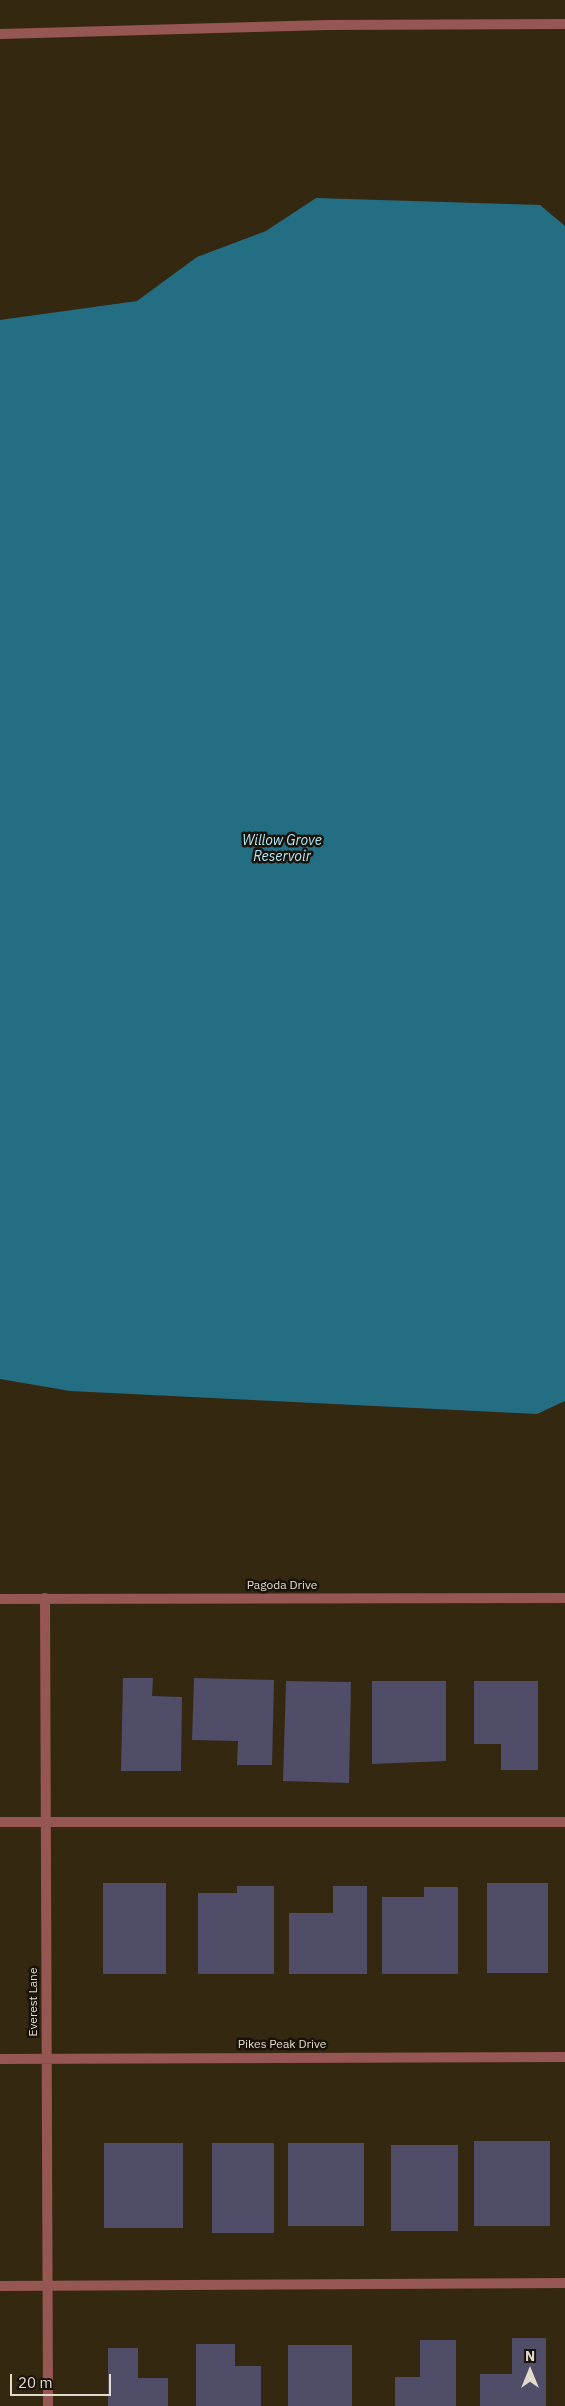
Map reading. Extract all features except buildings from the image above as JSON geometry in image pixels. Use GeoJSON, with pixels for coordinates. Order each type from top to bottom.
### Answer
{"type":"FeatureCollection","features":[{"type":"Feature","properties":{"kind":"street"},"geometry":{"type":"LineString","coordinates":[[0,34],[328,26],[565,24]]}},
{"type":"Feature","properties":{"kind":"street","name":"Everest Lane"},"geometry":{"type":"LineString","coordinates":[[45,1598],[48,2406]]}},
{"type":"Feature","properties":{"kind":"street","name":"Pagoda Drive"},"geometry":{"type":"LineString","coordinates":[[0,1599],[565,1598]]}},
{"type":"Feature","properties":{"kind":"street"},"geometry":{"type":"LineString","coordinates":[[0,1822],[565,1822]]}},
{"type":"Feature","properties":{"kind":"street","name":"Pikes Peak Drive"},"geometry":{"type":"LineString","coordinates":[[0,2059],[565,2057]]}},
{"type":"Feature","properties":{"kind":"street"},"geometry":{"type":"LineString","coordinates":[[0,2286],[565,2283]]}},
{"type":"Feature","properties":{"kind":"water","name":"Willow Grove Reservoir"},"geometry":{"type":"Polygon","coordinates":[[[316,198],[540,205],[565,226],[565,1401],[537,1414],[70,1391],[0,1379],[0,320],[137,301],[197,257],[266,231],[316,198]]]}}]}
